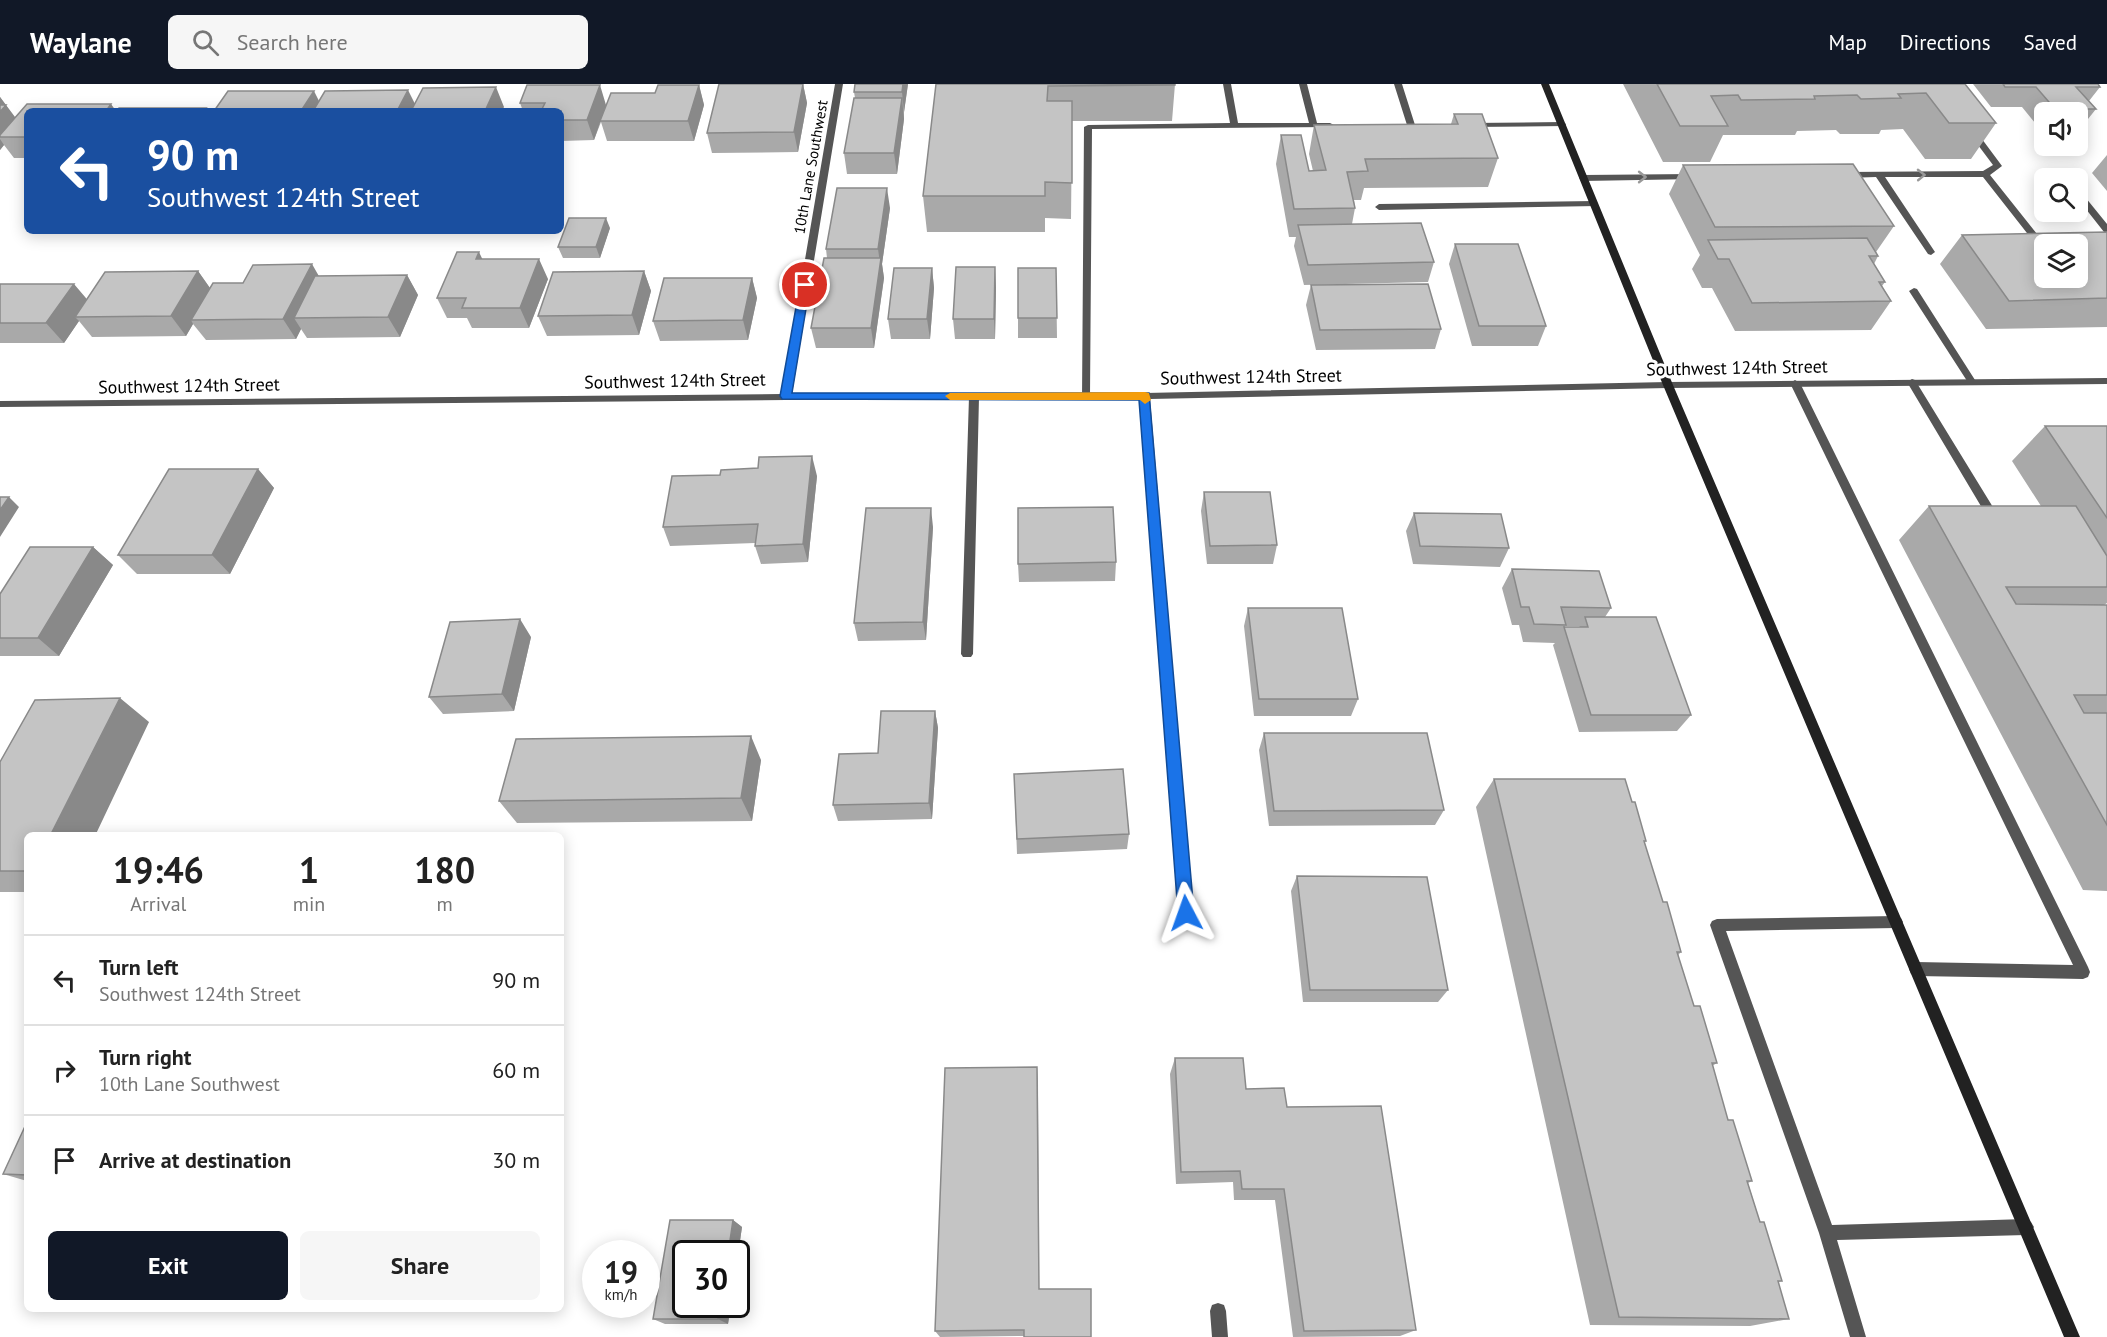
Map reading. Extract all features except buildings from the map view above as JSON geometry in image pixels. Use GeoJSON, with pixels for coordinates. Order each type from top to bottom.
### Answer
{"type":"FeatureCollection","features":[{"type":"Feature","properties":{"kind":"main road"},"geometry":{"type":"LineString","coordinates":[[1545,84],[1668,385],[2072,1337]]}},
{"type":"Feature","properties":{"kind":"street","name":"10th Lane Southwest"},"geometry":{"type":"LineString","coordinates":[[786,396],[839,84]]}},
{"type":"Feature","properties":{"kind":"street"},"geometry":{"type":"LineString","coordinates":[[1227,84],[1234,126]]}},
{"type":"Feature","properties":{"kind":"street"},"geometry":{"type":"LineString","coordinates":[[1303,84],[1314,126]]}},
{"type":"Feature","properties":{"kind":"street"},"geometry":{"type":"LineString","coordinates":[[1398,84],[1411,125]]}},
{"type":"Feature","properties":{"kind":"street"},"geometry":{"type":"LineString","coordinates":[[1464,125],[1562,124]]}},
{"type":"Feature","properties":{"kind":"street"},"geometry":{"type":"LineString","coordinates":[[1085,396],[1088,127],[1336,125]]}},
{"type":"Feature","properties":{"kind":"street"},"geometry":{"type":"LineString","coordinates":[[1400,125],[1421,125]]}},
{"type":"Feature","properties":{"kind":"street"},"geometry":{"type":"LineString","coordinates":[[1831,176],[1985,174],[1998,166],[1970,129]]}},
{"type":"Feature","properties":{"kind":"street"},"geometry":{"type":"LineString","coordinates":[[1985,174],[2034,236]]}},
{"type":"Feature","properties":{"kind":"street"},"geometry":{"type":"LineString","coordinates":[[1879,175],[1931,252]]}},
{"type":"Feature","properties":{"kind":"street"},"geometry":{"type":"LineString","coordinates":[[1583,177],[1700,177]]}},
{"type":"Feature","properties":{"kind":"street"},"geometry":{"type":"LineString","coordinates":[[1379,207],[1594,204]]}},
{"type":"Feature","properties":{"kind":"street"},"geometry":{"type":"LineString","coordinates":[[2088,206],[2107,230]]}},
{"type":"Feature","properties":{"kind":"street"},"geometry":{"type":"LineString","coordinates":[[1914,291],[1972,382]]}},
{"type":"Feature","properties":{"kind":"street","name":"Southwest 124th Street"},"geometry":{"type":"LineString","coordinates":[[0,404],[786,396],[1145,396],[1795,383],[2107,381]]}},
{"type":"Feature","properties":{"kind":"street"},"geometry":{"type":"LineString","coordinates":[[1912,382],[2001,528]]}},
{"type":"Feature","properties":{"kind":"street"},"geometry":{"type":"LineString","coordinates":[[1795,383],[2083,972],[1916,969]]}},
{"type":"Feature","properties":{"kind":"street"},"geometry":{"type":"LineString","coordinates":[[968,654],[974,396]]}},
{"type":"Feature","properties":{"kind":"street"},"geometry":{"type":"LineString","coordinates":[[1145,396],[1186,913]]}},
{"type":"Feature","properties":{"kind":"street"},"geometry":{"type":"LineString","coordinates":[[1858,1337],[1827,1233],[1717,925],[1896,922]]}},
{"type":"Feature","properties":{"kind":"street"},"geometry":{"type":"LineString","coordinates":[[1827,1233],[2026,1227]]}},
{"type":"Feature","properties":{"kind":"street"},"geometry":{"type":"LineString","coordinates":[[1218,1311],[1220,1337]]}},
{"type":"Feature","properties":{"kind":"slow traffic"},"geometry":{"type":"LineString","coordinates":[[950,396],[1145,396],[1145,400]]}},
{"type":"Feature","properties":{"kind":"route"},"geometry":{"type":"LineString","coordinates":[[805,285],[786,396],[1145,396],[1186,913]]}}]}
